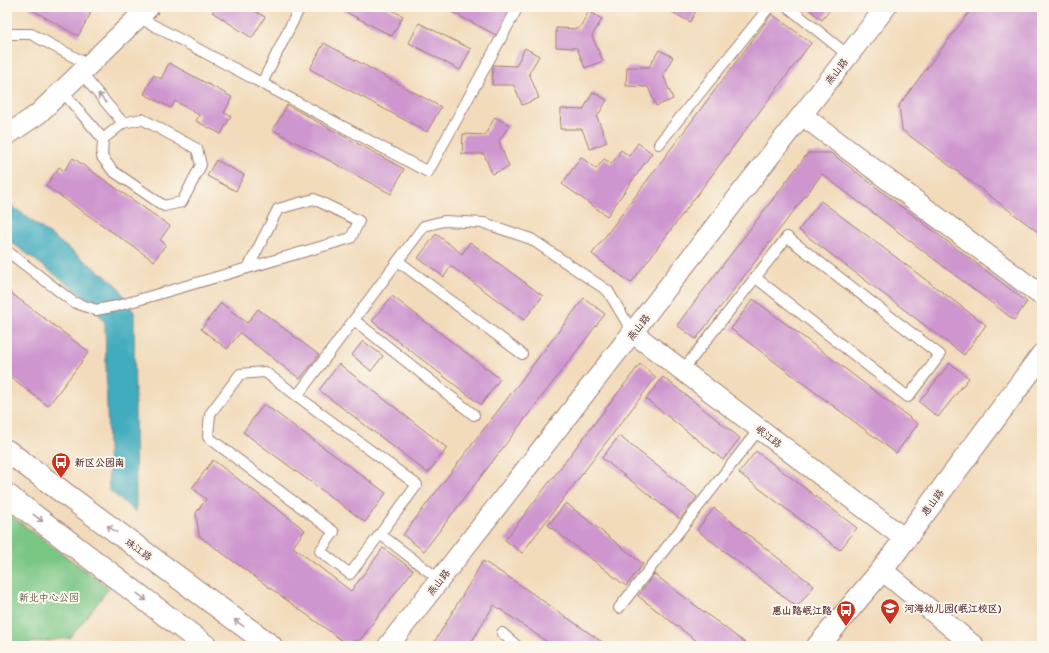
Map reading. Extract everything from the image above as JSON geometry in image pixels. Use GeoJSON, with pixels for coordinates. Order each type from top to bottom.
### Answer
{"type":"FeatureCollection","features":[{"type":"Feature","properties":{"kind":"street","name":"燕山路"},"geometry":{"type":"LineString","coordinates":[[388,646],[634,333],[886,7]]}},
{"type":"Feature","properties":{"kind":"street"},"geometry":{"type":"LineString","coordinates":[[7,135],[38,114],[143,12]]}},
{"type":"Feature","properties":{"kind":"street"},"geometry":{"type":"LineString","coordinates":[[802,115],[1042,296]]}},
{"type":"Feature","properties":{"kind":"street","name":"岷江路"},"geometry":{"type":"LineString","coordinates":[[634,333],[905,538]]}},
{"type":"Feature","properties":{"kind":"street","name":"惠山路"},"geometry":{"type":"LineString","coordinates":[[818,646],[882,570],[1042,355]]}},
{"type":"Feature","properties":{"kind":"street","name":"珠江路"},"geometry":{"type":"LineString","coordinates":[[7,451],[270,646]]}},
{"type":"Feature","properties":{"kind":"street"},"geometry":{"type":"LineString","coordinates":[[7,495],[206,646]]}},
{"type":"Feature","properties":{"kind":"street"},"geometry":{"type":"LineString","coordinates":[[882,570],[974,646]]}},
{"type":"Feature","properties":{"kind":"lane"},"geometry":{"type":"LineString","coordinates":[[262,83],[300,7]]}},
{"type":"Feature","properties":{"kind":"lane"},"geometry":{"type":"LineString","coordinates":[[143,12],[262,83],[428,172],[518,7]]}},
{"type":"Feature","properties":{"kind":"lane"},"geometry":{"type":"LineString","coordinates":[[659,144],[769,7]]}},
{"type":"Feature","properties":{"kind":"lane"},"geometry":{"type":"LineString","coordinates":[[788,7],[848,55]]}},
{"type":"Feature","properties":{"kind":"lane"},"geometry":{"type":"LineString","coordinates":[[7,34],[31,34],[85,69],[123,123]]}},
{"type":"Feature","properties":{"kind":"lane"},"geometry":{"type":"LineString","coordinates":[[62,91],[103,139],[102,157],[112,171],[164,206],[182,202],[201,165],[197,149],[142,119],[123,123],[103,139]]}},
{"type":"Feature","properties":{"kind":"lane"},"geometry":{"type":"LineString","coordinates":[[7,251],[73,302],[96,310],[117,306],[248,268],[351,238],[359,221],[314,199],[278,209],[248,268]]}},
{"type":"Feature","properties":{"kind":"lane"},"geometry":{"type":"LineString","coordinates":[[297,396],[424,226],[444,221],[484,223],[530,239],[608,291],[634,333]]}},
{"type":"Feature","properties":{"kind":"lane"},"geometry":{"type":"LineString","coordinates":[[683,370],[787,237],[940,356],[908,396],[756,278]]}},
{"type":"Feature","properties":{"kind":"lane"},"geometry":{"type":"LineString","coordinates":[[398,261],[522,354]]}},
{"type":"Feature","properties":{"kind":"lane"},"geometry":{"type":"LineString","coordinates":[[354,320],[474,415]]}},
{"type":"Feature","properties":{"kind":"lane"},"geometry":{"type":"LineString","coordinates":[[265,372],[417,485],[380,534],[350,574],[320,551],[334,532],[208,437],[210,414],[240,374],[265,372]]}},
{"type":"Feature","properties":{"kind":"lane"},"geometry":{"type":"LineString","coordinates":[[619,608],[760,428]]}},
{"type":"Feature","properties":{"kind":"lane"},"geometry":{"type":"LineString","coordinates":[[380,534],[440,580]]}},
{"type":"Feature","properties":{"kind":"lane"},"geometry":{"type":"LineString","coordinates":[[502,633],[517,646]]}},
{"type":"Feature","properties":{"kind":"green space","name":"新北中心公园"},"geometry":{"type":"Polygon","coordinates":[[[7,513],[109,588],[70,638],[7,646],[7,513]]]}},
{"type":"Feature","properties":{"kind":"water"},"geometry":{"type":"Polygon","coordinates":[[[7,202],[117,285],[134,312],[136,512],[109,490],[105,323],[89,300],[7,239],[7,202]]]}},
{"type":"Feature","properties":{"kind":"building"},"geometry":{"type":"Polygon","coordinates":[[[27,7],[79,7],[91,13],[78,36],[27,7]]]}},
{"type":"Feature","properties":{"kind":"building"},"geometry":{"type":"Polygon","coordinates":[[[216,7],[248,7],[265,17],[252,38],[212,12],[216,7]]]}},
{"type":"Feature","properties":{"kind":"building"},"geometry":{"type":"Polygon","coordinates":[[[342,7],[386,7],[403,16],[392,36],[340,9],[342,7]]]}},
{"type":"Feature","properties":{"kind":"building"},"geometry":{"type":"Polygon","coordinates":[[[442,7],[514,7],[498,36],[442,7]]]}},
{"type":"Feature","properties":{"kind":"building"},"geometry":{"type":"Polygon","coordinates":[[[663,7],[698,7],[690,22],[663,7]]]}},
{"type":"Feature","properties":{"kind":"building"},"geometry":{"type":"Polygon","coordinates":[[[806,7],[832,7],[822,20],[806,7]]]}},
{"type":"Feature","properties":{"kind":"building"},"geometry":{"type":"Polygon","coordinates":[[[973,7],[1042,7],[1042,235],[902,130],[899,105],[973,7]]]}},
{"type":"Feature","properties":{"kind":"building"},"geometry":{"type":"Polygon","coordinates":[[[589,11],[602,19],[592,36],[603,61],[585,68],[577,48],[556,47],[556,28],[579,29],[589,11]]]}},
{"type":"Feature","properties":{"kind":"building"},"geometry":{"type":"Polygon","coordinates":[[[772,14],[811,43],[631,283],[592,254],[772,14]]]}},
{"type":"Feature","properties":{"kind":"building"},"geometry":{"type":"Polygon","coordinates":[[[419,23],[471,49],[460,70],[409,43],[419,23]]]}},
{"type":"Feature","properties":{"kind":"building"},"geometry":{"type":"Polygon","coordinates":[[[324,43],[441,107],[427,132],[310,69],[324,43]]]}},
{"type":"Feature","properties":{"kind":"building"},"geometry":{"type":"Polygon","coordinates":[[[525,48],[539,56],[529,73],[539,98],[522,105],[514,85],[492,85],[493,65],[516,66],[525,48]]]}},
{"type":"Feature","properties":{"kind":"building"},"geometry":{"type":"Polygon","coordinates":[[[659,50],[673,57],[663,75],[673,99],[656,106],[648,87],[626,86],[627,67],[649,67],[659,50]]]}},
{"type":"Feature","properties":{"kind":"building"},"geometry":{"type":"Polygon","coordinates":[[[169,63],[232,97],[224,113],[231,116],[221,134],[196,121],[199,115],[175,101],[171,108],[144,94],[154,75],[161,79],[169,63]]]}},
{"type":"Feature","properties":{"kind":"building"},"geometry":{"type":"Polygon","coordinates":[[[593,92],[607,100],[597,117],[607,142],[590,149],[582,129],[560,129],[561,109],[583,110],[593,92]]]}},
{"type":"Feature","properties":{"kind":"building"},"geometry":{"type":"Polygon","coordinates":[[[287,105],[404,169],[391,194],[273,130],[287,105]]]}},
{"type":"Feature","properties":{"kind":"building"},"geometry":{"type":"Polygon","coordinates":[[[495,117],[509,125],[499,142],[509,167],[492,174],[484,154],[462,154],[463,134],[485,135],[495,117]]]}},
{"type":"Feature","properties":{"kind":"building"},"geometry":{"type":"Polygon","coordinates":[[[638,143],[652,153],[607,216],[562,184],[581,157],[596,169],[604,159],[612,164],[621,150],[629,156],[638,143]]]}},
{"type":"Feature","properties":{"kind":"building"},"geometry":{"type":"Polygon","coordinates":[[[808,153],[831,153],[1027,302],[1014,320],[822,174],[696,339],[677,325],[808,153]]]}},
{"type":"Feature","properties":{"kind":"building"},"geometry":{"type":"Polygon","coordinates":[[[73,158],[170,226],[160,240],[166,244],[154,261],[46,186],[59,167],[64,171],[73,158]]]}},
{"type":"Feature","properties":{"kind":"building"},"geometry":{"type":"Polygon","coordinates":[[[216,160],[244,175],[236,191],[207,176],[216,160]]]}},
{"type":"Feature","properties":{"kind":"building"},"geometry":{"type":"Polygon","coordinates":[[[821,201],[986,325],[964,355],[799,230],[821,201]]]}},
{"type":"Feature","properties":{"kind":"building"},"geometry":{"type":"Polygon","coordinates":[[[436,234],[462,254],[470,242],[543,296],[524,320],[451,266],[444,277],[418,258],[436,234]]]}},
{"type":"Feature","properties":{"kind":"building"},"geometry":{"type":"Polygon","coordinates":[[[7,290],[89,352],[48,406],[7,374],[7,290]]]}},
{"type":"Feature","properties":{"kind":"building"},"geometry":{"type":"Polygon","coordinates":[[[392,296],[500,379],[481,405],[372,321],[392,296]]]}},
{"type":"Feature","properties":{"kind":"building"},"geometry":{"type":"Polygon","coordinates":[[[584,298],[605,314],[424,551],[403,535],[584,298]]]}},
{"type":"Feature","properties":{"kind":"building"},"geometry":{"type":"Polygon","coordinates":[[[753,299],[918,424],[896,453],[731,329],[753,299]]]}},
{"type":"Feature","properties":{"kind":"building"},"geometry":{"type":"Polygon","coordinates":[[[221,303],[247,323],[258,309],[319,355],[300,379],[240,333],[227,349],[201,329],[221,303]]]}},
{"type":"Feature","properties":{"kind":"building"},"geometry":{"type":"Polygon","coordinates":[[[363,341],[383,356],[371,371],[352,355],[363,341]]]}},
{"type":"Feature","properties":{"kind":"building"},"geometry":{"type":"Polygon","coordinates":[[[950,363],[969,378],[938,417],[919,402],[950,363]]]}},
{"type":"Feature","properties":{"kind":"building"},"geometry":{"type":"Polygon","coordinates":[[[339,364],[447,448],[428,473],[319,390],[339,364]]]}},
{"type":"Feature","properties":{"kind":"building"},"geometry":{"type":"Polygon","coordinates":[[[640,364],[656,377],[522,553],[505,540],[640,364]]]}},
{"type":"Feature","properties":{"kind":"building"},"geometry":{"type":"Polygon","coordinates":[[[663,377],[740,438],[723,460],[646,399],[663,377]]]}},
{"type":"Feature","properties":{"kind":"building"},"geometry":{"type":"Polygon","coordinates":[[[264,404],[386,493],[365,522],[243,432],[264,404]]]}},
{"type":"Feature","properties":{"kind":"building"},"geometry":{"type":"Polygon","coordinates":[[[619,436],[697,497],[680,519],[602,458],[619,436]]]}},
{"type":"Feature","properties":{"kind":"building"},"geometry":{"type":"Polygon","coordinates":[[[756,451],[857,528],[840,550],[739,473],[756,451]]]}},
{"type":"Feature","properties":{"kind":"building"},"geometry":{"type":"Polygon","coordinates":[[[213,460],[305,530],[293,547],[351,591],[383,548],[413,570],[360,640],[344,642],[199,536],[196,513],[206,499],[192,488],[213,460]]]}},
{"type":"Feature","properties":{"kind":"building"},"geometry":{"type":"Polygon","coordinates":[[[566,503],[643,564],[626,586],[548,525],[566,503]]]}},
{"type":"Feature","properties":{"kind":"building"},"geometry":{"type":"Polygon","coordinates":[[[714,508],[814,586],[797,607],[697,530],[714,508]]]}},
{"type":"Feature","properties":{"kind":"building"},"geometry":{"type":"Polygon","coordinates":[[[483,561],[608,646],[553,646],[494,605],[469,646],[432,646],[483,561]]]}},
{"type":"Feature","properties":{"kind":"building"},"geometry":{"type":"Polygon","coordinates":[[[654,574],[749,646],[703,646],[638,596],[654,574]]]}},
{"type":"Feature","properties":{"kind":"place","name":"新区公园南"},"geometry":{"type":"Point","coordinates":[61,479]}},
{"type":"Feature","properties":{"kind":"place","name":"河海幼儿园(岷江校区)"},"geometry":{"type":"Point","coordinates":[890,625]}},
{"type":"Feature","properties":{"kind":"place","name":"惠山路岷江路"},"geometry":{"type":"Point","coordinates":[846,627]}}]}
